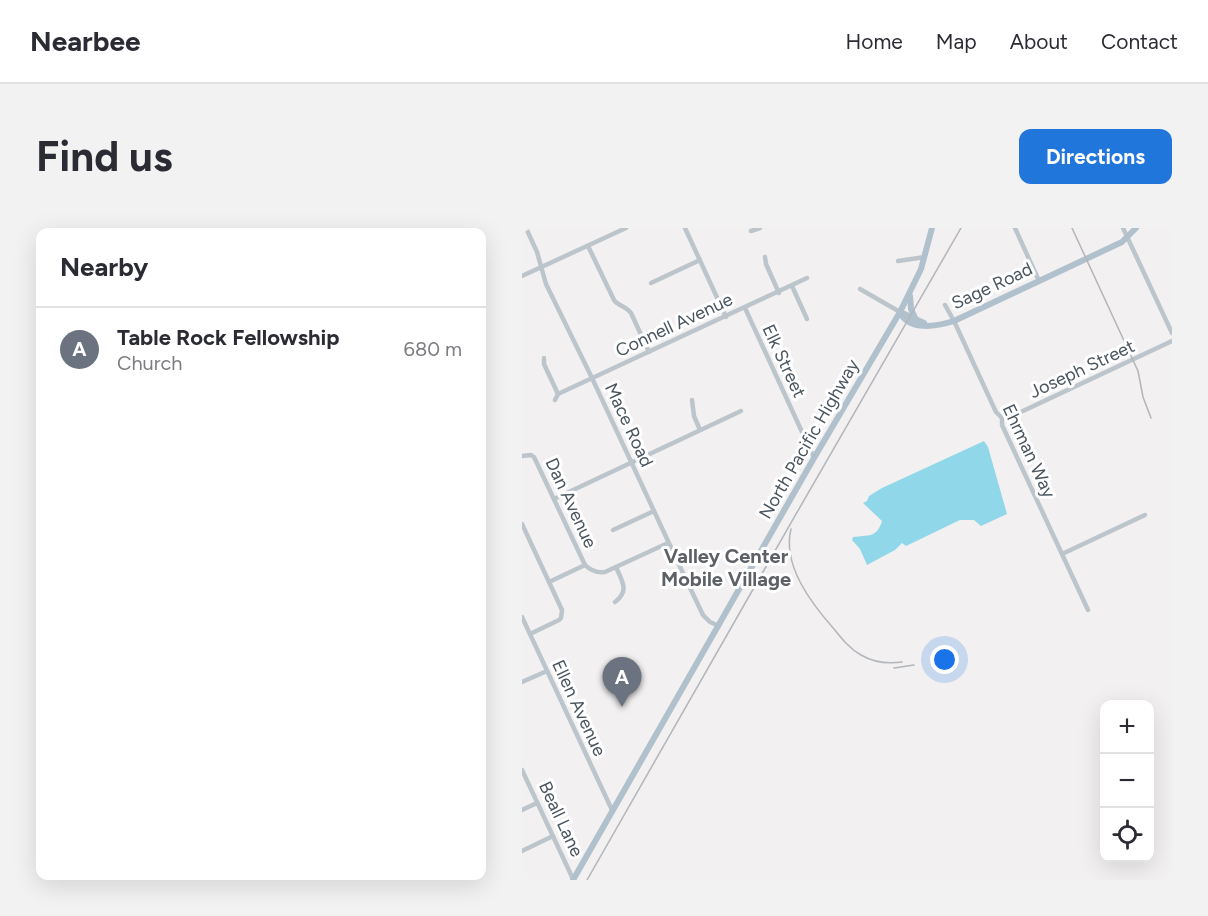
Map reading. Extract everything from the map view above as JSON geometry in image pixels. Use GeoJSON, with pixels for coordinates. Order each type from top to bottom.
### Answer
{"type":"FeatureCollection","features":[{"type":"Feature","properties":{"kind":"main road","name":"North Pacific Highway"},"geometry":{"type":"LineString","coordinates":[[573,880],[900,312],[917,279],[932,228]]}},
{"type":"Feature","properties":{"kind":"main road","name":"Sage Road"},"geometry":{"type":"LineString","coordinates":[[900,312],[903,319],[927,327],[954,321],[1119,243],[1136,228]]}},
{"type":"Feature","properties":{"kind":"main road"},"geometry":{"type":"LineString","coordinates":[[910,292],[910,309],[915,319]]}},
{"type":"Feature","properties":{"kind":"main road"},"geometry":{"type":"LineString","coordinates":[[900,312],[935,325]]}},
{"type":"Feature","properties":{"kind":"street","name":"Mace Road"},"geometry":{"type":"LineString","coordinates":[[526,228],[537,252],[549,290],[632,462],[668,543],[704,615],[710,622],[719,626]]}},
{"type":"Feature","properties":{"kind":"street"},"geometry":{"type":"LineString","coordinates":[[522,276],[626,228]]}},
{"type":"Feature","properties":{"kind":"street"},"geometry":{"type":"LineString","coordinates":[[685,228],[726,317]]}},
{"type":"Feature","properties":{"kind":"street"},"geometry":{"type":"LineString","coordinates":[[751,231],[760,228]]}},
{"type":"Feature","properties":{"kind":"street"},"geometry":{"type":"LineString","coordinates":[[1015,228],[1039,280]]}},
{"type":"Feature","properties":{"kind":"street"},"geometry":{"type":"LineString","coordinates":[[1123,228],[1172,333]]}},
{"type":"Feature","properties":{"kind":"street"},"geometry":{"type":"LineString","coordinates":[[588,246],[614,300],[628,309],[649,352]]}},
{"type":"Feature","properties":{"kind":"street"},"geometry":{"type":"LineString","coordinates":[[765,257],[779,292]]}},
{"type":"Feature","properties":{"kind":"street"},"geometry":{"type":"LineString","coordinates":[[898,261],[925,257]]}},
{"type":"Feature","properties":{"kind":"street"},"geometry":{"type":"LineString","coordinates":[[651,283],[700,260]]}},
{"type":"Feature","properties":{"kind":"street","name":"Connell Avenue"},"geometry":{"type":"LineString","coordinates":[[558,394],[807,278]]}},
{"type":"Feature","properties":{"kind":"street"},"geometry":{"type":"LineString","coordinates":[[792,286],[807,319]]}},
{"type":"Feature","properties":{"kind":"street","name":"Sage Road"},"geometry":{"type":"LineString","coordinates":[[860,289],[900,312]]}},
{"type":"Feature","properties":{"kind":"street","name":"Ehrman Way"},"geometry":{"type":"LineString","coordinates":[[945,305],[996,412],[1002,418],[1002,425],[1088,610]]}},
{"type":"Feature","properties":{"kind":"street","name":"Elk Street"},"geometry":{"type":"LineString","coordinates":[[745,308],[814,458]]}},
{"type":"Feature","properties":{"kind":"street","name":"Joseph Street"},"geometry":{"type":"LineString","coordinates":[[1002,418],[1010,417],[1172,342]]}},
{"type":"Feature","properties":{"kind":"street"},"geometry":{"type":"LineString","coordinates":[[544,358],[544,364],[558,394],[555,400]]}},
{"type":"Feature","properties":{"kind":"street"},"geometry":{"type":"LineString","coordinates":[[692,400],[694,416],[700,430]]}},
{"type":"Feature","properties":{"kind":"street"},"geometry":{"type":"LineString","coordinates":[[554,499],[741,411]]}},
{"type":"Feature","properties":{"kind":"street","name":"Dan Avenue"},"geometry":{"type":"LineString","coordinates":[[522,456],[531,454],[536,460],[585,565]]}},
{"type":"Feature","properties":{"kind":"street"},"geometry":{"type":"LineString","coordinates":[[613,530],[654,511]]}},
{"type":"Feature","properties":{"kind":"street"},"geometry":{"type":"LineString","coordinates":[[1062,554],[1145,515]]}},
{"type":"Feature","properties":{"kind":"street"},"geometry":{"type":"LineString","coordinates":[[522,524],[562,610],[561,618],[555,623],[530,634]]}},
{"type":"Feature","properties":{"kind":"street"},"geometry":{"type":"LineString","coordinates":[[549,582],[585,565],[597,572],[605,572],[668,543]]}},
{"type":"Feature","properties":{"kind":"street"},"geometry":{"type":"LineString","coordinates":[[615,602],[622,597],[624,588],[616,567]]}},
{"type":"Feature","properties":{"kind":"street","name":"Ellen Avenue"},"geometry":{"type":"LineString","coordinates":[[522,617],[612,810]]}},
{"type":"Feature","properties":{"kind":"street"},"geometry":{"type":"LineString","coordinates":[[522,682],[547,671]]}},
{"type":"Feature","properties":{"kind":"street","name":"Beall Lane"},"geometry":{"type":"LineString","coordinates":[[522,771],[573,880]]}},
{"type":"Feature","properties":{"kind":"street"},"geometry":{"type":"LineString","coordinates":[[522,810],[537,803]]}},
{"type":"Feature","properties":{"kind":"street"},"geometry":{"type":"LineString","coordinates":[[522,851],[553,836]]}},
{"type":"Feature","properties":{"kind":"water"},"geometry":{"type":"Polygon","coordinates":[[[984,441],[988,447],[1007,514],[981,526],[974,520],[960,520],[906,546],[902,543],[895,550],[867,565],[860,549],[852,540],[853,537],[875,533],[882,521],[863,503],[869,496],[984,441]]]}},
{"type":"Feature","properties":{"kind":"railway"},"geometry":{"type":"LineString","coordinates":[[587,880],[961,228]]}},
{"type":"Feature","properties":{"kind":"railway"},"geometry":{"type":"LineString","coordinates":[[1072,228],[1138,371],[1143,397],[1151,418]]}},
{"type":"Feature","properties":{"kind":"railway"},"geometry":{"type":"LineString","coordinates":[[791,529],[789,543],[795,570],[800,583],[825,619],[846,644],[861,655],[881,662],[902,662]]}},
{"type":"Feature","properties":{"kind":"railway"},"geometry":{"type":"LineString","coordinates":[[894,668],[914,665]]}},
{"type":"Feature","properties":{"kind":"place","name":"Table Rock Fellowship"},"geometry":{"type":"Point","coordinates":[622,707]}},
{"type":"Feature","properties":{"kind":"district","name":"Valley Center Mobile Village"},"geometry":{"type":"Point","coordinates":[726,568]}}]}
